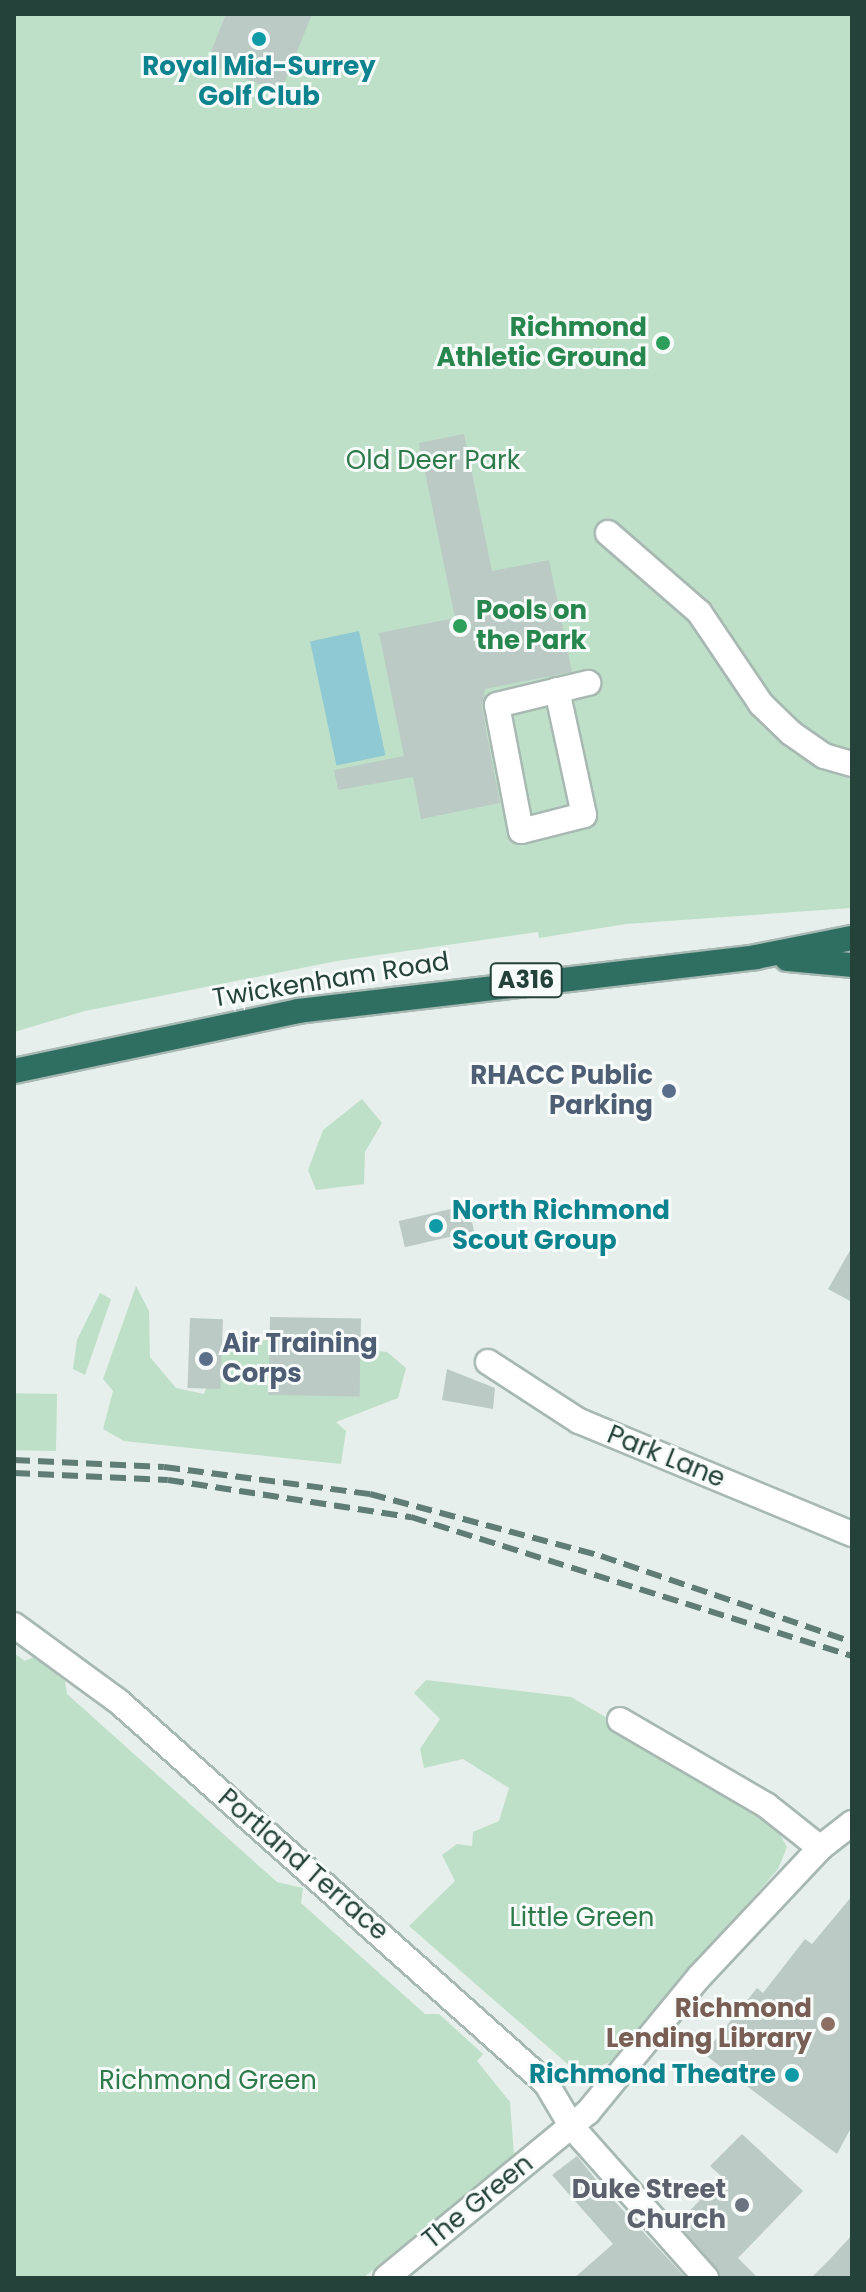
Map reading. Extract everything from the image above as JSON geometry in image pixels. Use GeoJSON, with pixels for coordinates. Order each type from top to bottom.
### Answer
{"type":"FeatureCollection","features":[{"type":"Feature","properties":{"kind":"highway","name":"Twickenham Road"},"geometry":{"type":"LineString","coordinates":[[14,1071],[298,1011],[756,957],[852,938]]}},
{"type":"Feature","properties":{"kind":"highway","name":"Twickenham Road"},"geometry":{"type":"LineString","coordinates":[[756,957],[852,965]]}},
{"type":"Feature","properties":{"kind":"street"},"geometry":{"type":"LineString","coordinates":[[608,533],[699,612],[761,704],[791,733],[824,756],[852,764]]}},
{"type":"Feature","properties":{"kind":"street"},"geometry":{"type":"LineString","coordinates":[[557,690],[584,815],[521,831],[497,705],[557,690],[588,683]]}},
{"type":"Feature","properties":{"kind":"street","name":"Park Lane"},"geometry":{"type":"LineString","coordinates":[[488,1362],[579,1421],[852,1534]]}},
{"type":"Feature","properties":{"kind":"street","name":"Portland Terrace"},"geometry":{"type":"LineString","coordinates":[[14,1625],[118,1701],[546,2083],[572,2127],[706,2278]]}},
{"type":"Feature","properties":{"kind":"street"},"geometry":{"type":"LineString","coordinates":[[620,1720],[766,1805],[820,1848]]}},
{"type":"Feature","properties":{"kind":"street"},"geometry":{"type":"LineString","coordinates":[[572,2127],[820,1848],[852,1823]]}},
{"type":"Feature","properties":{"kind":"street","name":"The Green"},"geometry":{"type":"LineString","coordinates":[[386,2278],[572,2127]]}},
{"type":"Feature","properties":{"kind":"green space","name":"Old Deer Park"},"geometry":{"type":"Polygon","coordinates":[[[14,14],[852,14],[852,908],[626,924],[539,938],[538,932],[337,961],[85,1011],[14,1032],[14,14]]]}},
{"type":"Feature","properties":{"kind":"green space"},"geometry":{"type":"Polygon","coordinates":[[[362,1099],[382,1123],[365,1152],[364,1184],[316,1190],[308,1170],[323,1130],[362,1099]]]}},
{"type":"Feature","properties":{"kind":"green space"},"geometry":{"type":"Polygon","coordinates":[[[136,1286],[149,1311],[150,1357],[176,1388],[204,1394],[227,1336],[387,1352],[406,1368],[398,1398],[336,1422],[346,1431],[341,1464],[124,1441],[103,1429],[113,1391],[103,1379],[136,1286]]]}},
{"type":"Feature","properties":{"kind":"green space"},"geometry":{"type":"Polygon","coordinates":[[[100,1293],[111,1299],[85,1375],[73,1369],[77,1340],[100,1293]]]}},
{"type":"Feature","properties":{"kind":"green space"},"geometry":{"type":"Polygon","coordinates":[[[14,1393],[57,1394],[56,1451],[14,1450],[14,1393]]]}},
{"type":"Feature","properties":{"kind":"green space","name":"Richmond Green"},"geometry":{"type":"Polygon","coordinates":[[[14,1653],[25,1661],[34,1657],[65,1681],[67,1694],[277,1882],[303,1888],[301,1903],[425,2014],[439,2014],[483,2054],[477,2061],[510,2102],[514,2155],[363,2278],[14,2278],[14,1653]]]}},
{"type":"Feature","properties":{"kind":"green space","name":"Little Green"},"geometry":{"type":"Polygon","coordinates":[[[426,1680],[571,1697],[616,1723],[613,1727],[625,1738],[776,1827],[787,1847],[778,1869],[610,2062],[587,2071],[571,2067],[409,1926],[455,1881],[442,1855],[457,1844],[472,1846],[473,1832],[499,1821],[509,1788],[463,1759],[424,1768],[420,1749],[440,1719],[414,1693],[426,1680]]]}},
{"type":"Feature","properties":{"kind":"water"},"geometry":{"type":"Polygon","coordinates":[[[359,631],[385,755],[336,766],[310,641],[359,631]]]}},
{"type":"Feature","properties":{"kind":"building","name":"Royal Mid-Surrey Golf Club"},"geometry":{"type":"Polygon","coordinates":[[[226,14],[312,14],[281,92],[206,64],[226,14]]]}},
{"type":"Feature","properties":{"kind":"building","name":"Pools on the Park"},"geometry":{"type":"Polygon","coordinates":[[[464,434],[492,571],[549,560],[572,672],[485,689],[482,708],[500,803],[421,819],[413,777],[338,790],[334,770],[404,756],[379,633],[455,618],[419,443],[464,434]]]}},
{"type":"Feature","properties":{"kind":"building","name":"North Richmond Scout Group"},"geometry":{"type":"Polygon","coordinates":[[[468,1205],[474,1231],[405,1247],[399,1221],[468,1205]]]}},
{"type":"Feature","properties":{"kind":"building"},"geometry":{"type":"Polygon","coordinates":[[[852,1247],[852,1302],[828,1289],[852,1247]]]}},
{"type":"Feature","properties":{"kind":"building"},"geometry":{"type":"Polygon","coordinates":[[[270,1317],[361,1319],[360,1397],[269,1395],[270,1317]]]}},
{"type":"Feature","properties":{"kind":"building","name":"Air Training Corps"},"geometry":{"type":"Polygon","coordinates":[[[190,1318],[223,1319],[221,1389],[188,1388],[190,1318]]]}},
{"type":"Feature","properties":{"kind":"building"},"geometry":{"type":"Polygon","coordinates":[[[447,1369],[495,1388],[493,1409],[442,1400],[447,1369]]]}},
{"type":"Feature","properties":{"kind":"building","name":"Richmond Theatre"},"geometry":{"type":"Polygon","coordinates":[[[852,1896],[852,2126],[837,2154],[704,2054],[757,1988],[763,1993],[805,1939],[812,1944],[852,1896]]]}},
{"type":"Feature","properties":{"kind":"building","name":"Duke Street Church"},"geometry":{"type":"Polygon","coordinates":[[[742,2134],[803,2191],[738,2258],[758,2278],[721,2278],[678,2223],[722,2177],[710,2166],[742,2134]]]}},
{"type":"Feature","properties":{"kind":"building"},"geometry":{"type":"Polygon","coordinates":[[[577,2156],[686,2278],[574,2278],[613,2244],[552,2175],[577,2156]]]}},
{"type":"Feature","properties":{"kind":"building"},"geometry":{"type":"Polygon","coordinates":[[[852,2235],[852,2278],[811,2278],[831,2258],[852,2235]]]}},
{"type":"Feature","properties":{"kind":"railway"},"geometry":{"type":"LineString","coordinates":[[14,1460],[164,1467],[370,1494],[601,1556],[852,1642]]}},
{"type":"Feature","properties":{"kind":"railway"},"geometry":{"type":"LineString","coordinates":[[14,1473],[168,1480],[411,1517],[852,1656]]}},
{"type":"Feature","properties":{"kind":"place","name":"Royal Mid-Surrey Golf Club"},"geometry":{"type":"Point","coordinates":[259,39]}},
{"type":"Feature","properties":{"kind":"place","name":"Richmond Athletic Ground"},"geometry":{"type":"Point","coordinates":[663,343]}},
{"type":"Feature","properties":{"kind":"place","name":"Pools on the Park"},"geometry":{"type":"Point","coordinates":[460,626]}},
{"type":"Feature","properties":{"kind":"place","name":"RHACC Public Parking"},"geometry":{"type":"Point","coordinates":[669,1091]}},
{"type":"Feature","properties":{"kind":"place","name":"North Richmond Scout Group"},"geometry":{"type":"Point","coordinates":[436,1226]}},
{"type":"Feature","properties":{"kind":"place","name":"Air Training Corps"},"geometry":{"type":"Point","coordinates":[206,1359]}},
{"type":"Feature","properties":{"kind":"place","name":"Richmond Lending Library"},"geometry":{"type":"Point","coordinates":[828,2024]}},
{"type":"Feature","properties":{"kind":"place","name":"Richmond Theatre"},"geometry":{"type":"Point","coordinates":[792,2075]}},
{"type":"Feature","properties":{"kind":"place","name":"Duke Street Church"},"geometry":{"type":"Point","coordinates":[742,2205]}}]}
